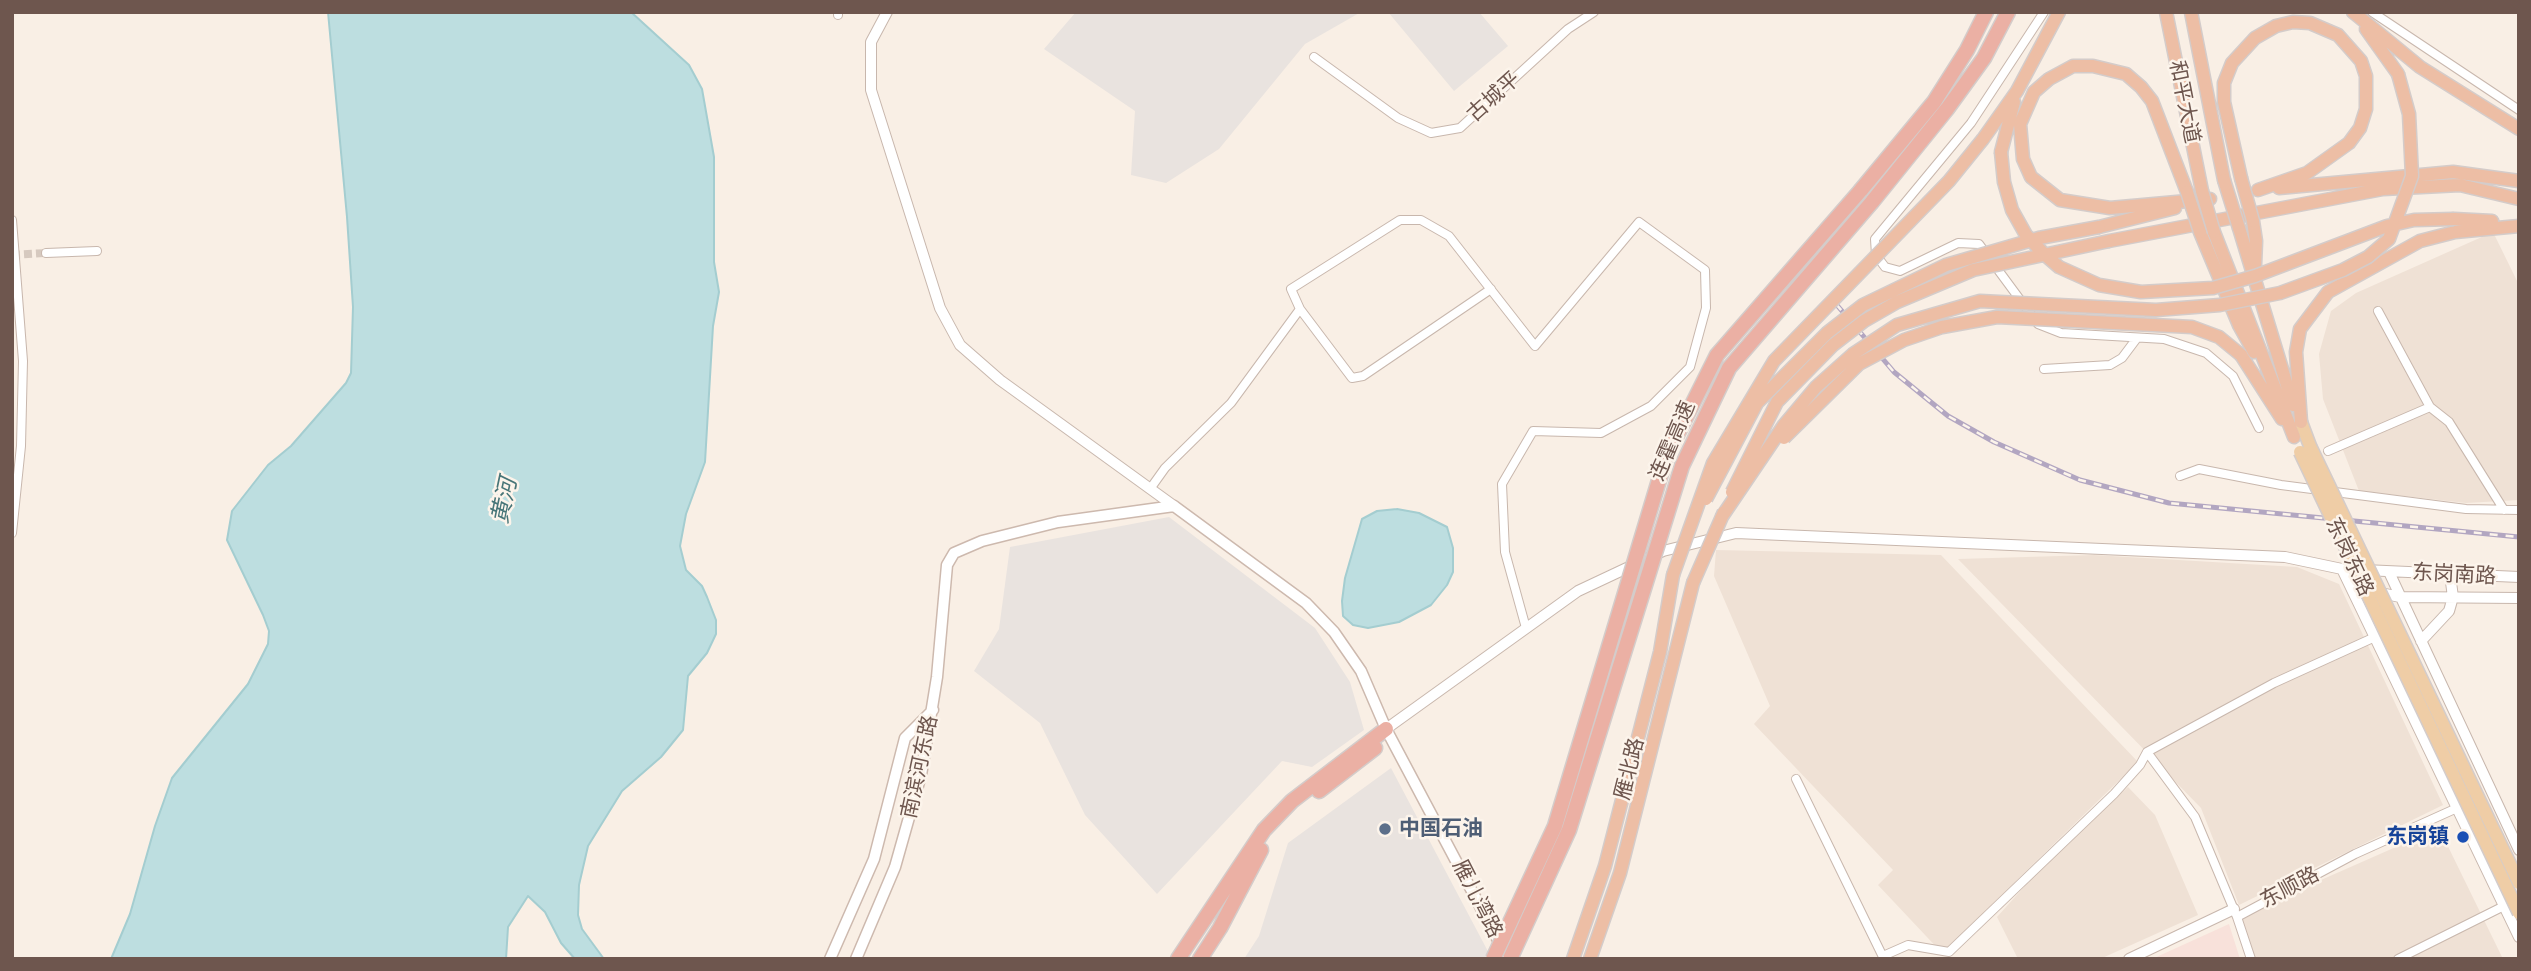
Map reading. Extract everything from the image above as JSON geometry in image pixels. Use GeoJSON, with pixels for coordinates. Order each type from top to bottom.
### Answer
{"type":"FeatureCollection","features":[{"type":"Feature","properties":{"kind":"highway","name":"连霍高速"},"geometry":{"type":"LineString","coordinates":[[1493,959],[1555,826],[1666,457],[1717,355],[1934,102],[1967,50],[1986,12]]}},
{"type":"Feature","properties":{"kind":"highway","name":"连霍高速"},"geometry":{"type":"LineString","coordinates":[[1509,959],[1569,830],[1682,466],[1729,368],[1872,202],[1947,109],[1984,58],[2008,12]]}},
{"type":"Feature","properties":{"kind":"highway"},"geometry":{"type":"LineString","coordinates":[[1689,528],[1713,463],[1774,361],[1949,181],[2017,91],[2059,12]]}},
{"type":"Feature","properties":{"kind":"highway","name":"和平大道"},"geometry":{"type":"LineString","coordinates":[[2166,12],[2206,195]]}},
{"type":"Feature","properties":{"kind":"highway","name":"和平大道"},"geometry":{"type":"LineString","coordinates":[[2191,12],[2224,180],[2239,228]]}},
{"type":"Feature","properties":{"kind":"highway"},"geometry":{"type":"LineString","coordinates":[[2356,15],[2420,67],[2519,129]]}},
{"type":"Feature","properties":{"kind":"highway"},"geometry":{"type":"LineString","coordinates":[[1721,518],[1784,425],[1816,387],[1853,354],[1897,325],[1980,301],[2156,310],[2220,305],[2280,293],[2343,270],[2368,257],[2389,239],[2409,188],[2412,176],[2412,139],[2406,93],[2398,74],[2356,15]]}},
{"type":"Feature","properties":{"kind":"highway"},"geometry":{"type":"LineString","coordinates":[[2254,273],[2256,241],[2224,102],[2224,83],[2232,63],[2255,38],[2276,26],[2293,22],[2310,23],[2338,35],[2361,61],[2366,76],[2366,109],[2360,128],[2349,143],[2307,173],[2258,190]]}},
{"type":"Feature","properties":{"kind":"highway"},"geometry":{"type":"LineString","coordinates":[[2280,397],[2239,325],[2200,232],[2187,192],[2152,101],[2141,87],[2126,74],[2093,66],[2073,66],[2049,79],[2034,92],[2020,124],[2023,159],[2031,177],[2060,200],[2110,208],[2206,195],[2453,172],[2519,181]]}},
{"type":"Feature","properties":{"kind":"highway"},"geometry":{"type":"LineString","coordinates":[[2017,91],[2001,152],[2004,182],[2012,210],[2026,235],[2059,267],[2099,285],[2141,292],[2213,288],[2255,276],[2387,226],[2414,220],[2454,225],[2519,225]]}},
{"type":"Feature","properties":{"kind":"highway"},"geometry":{"type":"LineString","coordinates":[[1721,518],[1739,474],[1777,402],[1833,345],[1864,321],[1897,302],[1973,270],[2277,207],[2409,188],[2460,185],[2519,199]]}},
{"type":"Feature","properties":{"kind":"highway"},"geometry":{"type":"LineString","coordinates":[[1689,528],[1757,403],[1827,333],[1863,305],[1946,265],[2039,238],[2099,227],[2206,195]]}},
{"type":"Feature","properties":{"kind":"highway","name":"东岗东路"},"geometry":{"type":"LineString","coordinates":[[2206,195],[2214,232],[2294,437]]}},
{"type":"Feature","properties":{"kind":"highway"},"geometry":{"type":"LineString","coordinates":[[2301,422],[2296,352],[2300,329],[2328,292],[2454,225]]}},
{"type":"Feature","properties":{"kind":"highway","name":"东岗东路"},"geometry":{"type":"LineString","coordinates":[[2239,228],[2293,405],[2301,422]]}},
{"type":"Feature","properties":{"kind":"highway"},"geometry":{"type":"LineString","coordinates":[[1721,518],[1788,433],[1859,364],[1904,340],[1942,327],[1997,317],[2192,327],[2219,337],[2241,355],[2294,437]]}},
{"type":"Feature","properties":{"kind":"highway","name":"雁北路"},"geometry":{"type":"LineString","coordinates":[[1590,959],[1620,873],[1693,583],[1721,518]]}},
{"type":"Feature","properties":{"kind":"highway","name":"雁北路"},"geometry":{"type":"LineString","coordinates":[[1573,959],[1609,853],[1660,652],[1673,575],[1689,528]]}},
{"type":"Feature","properties":{"kind":"highway"},"geometry":{"type":"LineString","coordinates":[[1178,959],[1264,830],[1293,801],[1388,732]]}},
{"type":"Feature","properties":{"kind":"highway"},"geometry":{"type":"LineString","coordinates":[[1200,959],[1220,928],[1250,866],[1280,825],[1388,732]]}},
{"type":"Feature","properties":{"kind":"main road","name":"东岗东路"},"geometry":{"type":"LineString","coordinates":[[2301,422],[2305,449],[2519,913]]}},
{"type":"Feature","properties":{"kind":"main road","name":"东岗东路"},"geometry":{"type":"LineString","coordinates":[[2294,437],[2305,449],[2519,883]]}},
{"type":"Feature","properties":{"kind":"main road","name":"雁儿湾路"},"geometry":{"type":"LineString","coordinates":[[1174,506],[1306,603],[1325,622],[1361,671],[1388,732],[1509,959]]}},
{"type":"Feature","properties":{"kind":"main road","name":"南滨河东路"},"geometry":{"type":"LineString","coordinates":[[856,959],[885,895],[921,775],[933,710],[947,565],[954,553],[982,541],[1058,522],[1174,506]]}},
{"type":"Feature","properties":{"kind":"main road","name":"南滨河东路"},"geometry":{"type":"LineString","coordinates":[[830,959],[874,859],[905,738],[933,710]]}},
{"type":"Feature","properties":{"kind":"street"},"geometry":{"type":"LineString","coordinates":[[887,12],[871,42],[872,90],[940,308],[960,345],[1000,380],[1174,506]]}},
{"type":"Feature","properties":{"kind":"street","name":"古城平"},"geometry":{"type":"LineString","coordinates":[[1314,57],[1398,118],[1431,133],[1450,130],[1460,128],[1568,29],[1594,12]]}},
{"type":"Feature","properties":{"kind":"street"},"geometry":{"type":"LineString","coordinates":[[2044,12],[1971,123],[1875,239],[1875,255],[1885,267],[1900,271],[1958,243],[1973,242],[1985,249],[2038,324],[2061,333],[2164,339],[2206,353],[2233,376],[2259,428]]}},
{"type":"Feature","properties":{"kind":"street"},"geometry":{"type":"LineString","coordinates":[[2372,12],[2519,110]]}},
{"type":"Feature","properties":{"kind":"street"},"geometry":{"type":"LineString","coordinates":[[12,220],[23,361],[21,446],[12,533]]}},
{"type":"Feature","properties":{"kind":"street"},"geometry":{"type":"LineString","coordinates":[[1491,289],[1363,376],[1352,377],[1300,309],[1291,289],[1400,220],[1421,220],[1449,236],[1491,289],[1535,346],[1639,222],[1705,270],[1706,308],[1689,367],[1651,406],[1601,433],[1532,431],[1502,484],[1505,552],[1526,628]]}},
{"type":"Feature","properties":{"kind":"street"},"geometry":{"type":"LineString","coordinates":[[46,253],[97,251]]}},
{"type":"Feature","properties":{"kind":"street"},"geometry":{"type":"LineString","coordinates":[[1150,489],[1165,468],[1231,403],[1300,309]]}},
{"type":"Feature","properties":{"kind":"street"},"geometry":{"type":"LineString","coordinates":[[2378,312],[2430,407],[2449,422],[2504,510]]}},
{"type":"Feature","properties":{"kind":"street"},"geometry":{"type":"LineString","coordinates":[[2044,369],[2110,365],[2122,359],[2137,338]]}},
{"type":"Feature","properties":{"kind":"street"},"geometry":{"type":"LineString","coordinates":[[2328,451],[2430,407]]}},
{"type":"Feature","properties":{"kind":"street"},"geometry":{"type":"LineString","coordinates":[[2180,477],[2199,469],[2281,485],[2466,509],[2519,510]]}},
{"type":"Feature","properties":{"kind":"street","name":"东岗南路"},"geometry":{"type":"LineString","coordinates":[[1388,732],[1412,709],[1577,592],[1663,551],[1736,533],[2285,557],[2342,569],[2519,577]]}},
{"type":"Feature","properties":{"kind":"street"},"geometry":{"type":"LineString","coordinates":[[2342,569],[2519,937]]}},
{"type":"Feature","properties":{"kind":"street"},"geometry":{"type":"LineString","coordinates":[[2389,572],[2519,850]]}},
{"type":"Feature","properties":{"kind":"street"},"geometry":{"type":"LineString","coordinates":[[2421,641],[2449,611],[2453,597],[2450,575]]}},
{"type":"Feature","properties":{"kind":"street","name":"东岗南路"},"geometry":{"type":"LineString","coordinates":[[2351,586],[2400,597],[2519,598]]}},
{"type":"Feature","properties":{"kind":"street"},"geometry":{"type":"LineString","coordinates":[[1796,779],[1883,957],[1908,945],[1949,952],[2114,794],[2140,765],[2147,752],[2274,683],[2375,637]]}},
{"type":"Feature","properties":{"kind":"street"},"geometry":{"type":"LineString","coordinates":[[2147,752],[2195,817],[2236,913],[2250,959]]}},
{"type":"Feature","properties":{"kind":"street"},"geometry":{"type":"LineString","coordinates":[[2463,821],[2498,807]]}},
{"type":"Feature","properties":{"kind":"street","name":"东顺路"},"geometry":{"type":"LineString","coordinates":[[2129,959],[2236,913],[2355,854],[2457,808]]}},
{"type":"Feature","properties":{"kind":"street"},"geometry":{"type":"LineString","coordinates":[[2398,959],[2504,906]]}},
{"type":"Feature","properties":{"kind":"shaded area"},"geometry":{"type":"Polygon","coordinates":[[[1076,12],[1361,12],[1305,44],[1219,149],[1166,183],[1131,175],[1135,111],[1044,49],[1076,12]]]}},
{"type":"Feature","properties":{"kind":"shaded area"},"geometry":{"type":"Polygon","coordinates":[[[1388,12],[1479,12],[1508,46],[1454,91],[1388,12]]]}},
{"type":"Feature","properties":{"kind":"shaded area"},"geometry":{"type":"Polygon","coordinates":[[[2493,232],[2519,285],[2519,500],[2466,503],[2359,491],[2323,399],[2319,354],[2331,311],[2356,293],[2493,232]]]}},
{"type":"Feature","properties":{"kind":"shaded area"},"geometry":{"type":"Polygon","coordinates":[[[1169,517],[1315,628],[1350,682],[1364,730],[1312,767],[1282,761],[1157,894],[1085,815],[1040,723],[974,671],[999,629],[1010,547],[1169,517]]]}},
{"type":"Feature","properties":{"kind":"shaded area"},"geometry":{"type":"Polygon","coordinates":[[[1716,550],[1941,555],[2138,762],[1942,953],[1878,885],[1893,870],[1754,724],[1770,706],[1714,576],[1716,550]]]}},
{"type":"Feature","properties":{"kind":"shaded area"},"geometry":{"type":"Polygon","coordinates":[[[2094,555],[2297,567],[2339,584],[2443,805],[2239,905],[2201,808],[1958,559],[2094,555]]]}},
{"type":"Feature","properties":{"kind":"shaded area"},"geometry":{"type":"Polygon","coordinates":[[[1391,768],[1492,959],[1244,959],[1259,936],[1288,843],[1391,768]]]}},
{"type":"Feature","properties":{"kind":"shaded area"},"geometry":{"type":"Polygon","coordinates":[[[2128,787],[2155,815],[2198,915],[2100,959],[2018,959],[1997,917],[2052,856],[2128,787]]]}},
{"type":"Feature","properties":{"kind":"shaded area"},"geometry":{"type":"Polygon","coordinates":[[[2439,828],[2503,959],[2251,959],[2237,917],[2439,828]]]}},
{"type":"Feature","properties":{"kind":"shaded area"},"geometry":{"type":"Polygon","coordinates":[[[2229,924],[2240,959],[2152,959],[2229,924]]]}},
{"type":"Feature","properties":{"kind":"water","name":"黄河"},"geometry":{"type":"Polygon","coordinates":[[[328,12],[631,12],[689,65],[702,89],[714,157],[714,262],[719,292],[713,326],[705,462],[686,514],[680,546],[686,570],[702,586],[707,597],[716,620],[716,634],[707,653],[688,676],[683,730],[661,757],[622,791],[588,846],[579,885],[578,915],[582,929],[604,959],[575,959],[561,943],[545,912],[528,896],[508,927],[506,959],[111,959],[130,914],[172,778],[248,684],[268,644],[269,631],[263,615],[227,540],[232,511],[268,465],[291,446],[346,383],[351,373],[353,307],[328,12]]]}},
{"type":"Feature","properties":{"kind":"water"},"geometry":{"type":"Polygon","coordinates":[[[1397,509],[1419,513],[1447,527],[1453,548],[1453,572],[1447,585],[1431,605],[1399,622],[1368,628],[1353,625],[1343,616],[1342,601],[1345,578],[1362,519],[1377,511],[1397,509]]]}},
{"type":"Feature","properties":{"kind":"tunnel"},"geometry":{"type":"LineString","coordinates":[[12,255],[46,253]]}},
{"type":"Feature","properties":{"kind":"railway"},"geometry":{"type":"LineString","coordinates":[[1836,304],[1894,372],[1948,416],[1994,442],[2080,480],[2169,503],[2519,537]]}},
{"type":"Feature","properties":{"kind":"place","name":"中国石油"},"geometry":{"type":"Point","coordinates":[1385,829]}},
{"type":"Feature","properties":{"kind":"place","name":"东岗镇"},"geometry":{"type":"Point","coordinates":[2463,837]}}]}
